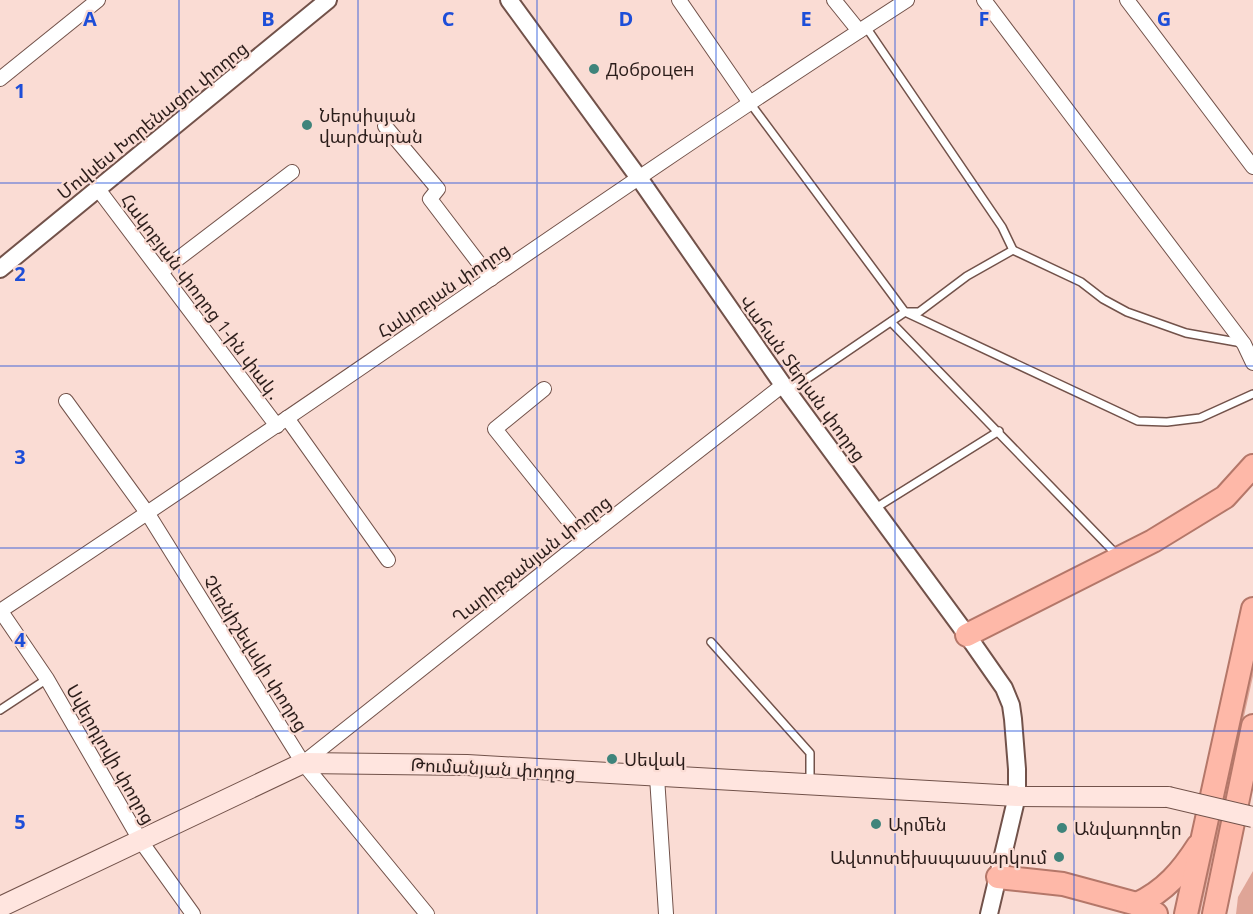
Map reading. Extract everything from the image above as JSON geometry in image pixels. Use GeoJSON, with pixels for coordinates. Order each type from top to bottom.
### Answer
{"type":"FeatureCollection","features":[{"type":"Feature","properties":{"kind":"highway"},"geometry":{"type":"LineString","coordinates":[[967,635],[1154,541],[1225,497],[1253,466]]}},
{"type":"Feature","properties":{"kind":"highway"},"geometry":{"type":"LineString","coordinates":[[1186,914],[1252,614]]}},
{"type":"Feature","properties":{"kind":"highway"},"geometry":{"type":"LineString","coordinates":[[1214,913],[1252,735]]}},
{"type":"Feature","properties":{"kind":"highway"},"geometry":{"type":"LineString","coordinates":[[998,877],[1063,884],[1147,909],[1150,898],[1168,884],[1203,840]]}},
{"type":"Feature","properties":{"kind":"main road","name":"Թումանյան փողոց"},"geometry":{"type":"LineString","coordinates":[[0,907],[303,763],[466,765],[1017,796],[1168,797],[1253,817]]}},
{"type":"Feature","properties":{"kind":"street"},"geometry":{"type":"LineString","coordinates":[[0,79],[98,0]]}},
{"type":"Feature","properties":{"kind":"street","name":"Մովսես Խորենացու փողոց"},"geometry":{"type":"LineString","coordinates":[[0,269],[328,0]]}},
{"type":"Feature","properties":{"kind":"street","name":"Վահան Տերյան փողոց"},"geometry":{"type":"LineString","coordinates":[[509,0],[639,178],[785,389],[998,679],[1011,705],[1017,796],[989,914]]}},
{"type":"Feature","properties":{"kind":"street"},"geometry":{"type":"LineString","coordinates":[[680,0],[750,103]]}},
{"type":"Feature","properties":{"kind":"street"},"geometry":{"type":"LineString","coordinates":[[834,0],[862,29]]}},
{"type":"Feature","properties":{"kind":"street","name":"Հակոբյան փողոց"},"geometry":{"type":"LineString","coordinates":[[0,610],[148,514],[639,178],[907,0]]}},
{"type":"Feature","properties":{"kind":"street"},"geometry":{"type":"LineString","coordinates":[[984,0],[1245,344],[1253,363]]}},
{"type":"Feature","properties":{"kind":"street"},"geometry":{"type":"LineString","coordinates":[[1127,0],[1253,167]]}},
{"type":"Feature","properties":{"kind":"street"},"geometry":{"type":"LineString","coordinates":[[385,126],[438,189],[430,199],[491,279]]}},
{"type":"Feature","properties":{"kind":"street"},"geometry":{"type":"LineString","coordinates":[[162,271],[292,172]]}},
{"type":"Feature","properties":{"kind":"street","name":"Հակոբյան փողոց 1-ին փակ․"},"geometry":{"type":"LineString","coordinates":[[98,189],[388,560]]}},
{"type":"Feature","properties":{"kind":"street","name":"Ղարիբջանյան փողոց"},"geometry":{"type":"LineString","coordinates":[[303,763],[584,540],[785,389]]}},
{"type":"Feature","properties":{"kind":"street"},"geometry":{"type":"LineString","coordinates":[[544,390],[495,429],[584,540]]}},
{"type":"Feature","properties":{"kind":"street","name":"Չեռնիշեվսկի փողոց"},"geometry":{"type":"LineString","coordinates":[[66,401],[148,514],[303,763],[427,914]]}},
{"type":"Feature","properties":{"kind":"street","name":"Սվերդլովի փողոց"},"geometry":{"type":"LineString","coordinates":[[0,610],[46,680],[140,840],[193,914]]}},
{"type":"Feature","properties":{"kind":"street"},"geometry":{"type":"LineString","coordinates":[[657,777],[666,914]]}},
{"type":"Feature","properties":{"kind":"lane"},"geometry":{"type":"LineString","coordinates":[[862,29],[1002,227],[1013,250],[1081,282],[1127,312],[1186,333],[1245,344]]}},
{"type":"Feature","properties":{"kind":"lane"},"geometry":{"type":"LineString","coordinates":[[750,103],[905,312],[1138,421],[1167,422],[1200,418],[1253,394]]}},
{"type":"Feature","properties":{"kind":"lane"},"geometry":{"type":"LineString","coordinates":[[785,389],[905,312],[919,312],[968,276],[1013,250]]}},
{"type":"Feature","properties":{"kind":"lane"},"geometry":{"type":"LineString","coordinates":[[891,322],[1120,558]]}},
{"type":"Feature","properties":{"kind":"lane"},"geometry":{"type":"LineString","coordinates":[[874,509],[999,431]]}},
{"type":"Feature","properties":{"kind":"lane"},"geometry":{"type":"LineString","coordinates":[[711,642],[810,753],[810,784]]}},
{"type":"Feature","properties":{"kind":"lane"},"geometry":{"type":"LineString","coordinates":[[0,710],[46,680]]}},
{"type":"Feature","properties":{"kind":"shaded area"},"geometry":{"type":"Polygon","coordinates":[[[1253,632],[1253,676],[1200,914],[1190,914],[1253,632]]]}},
{"type":"Feature","properties":{"kind":"shaded area"},"geometry":{"type":"Polygon","coordinates":[[[1253,871],[1253,914],[1236,914],[1238,897],[1253,871]]]}},
{"type":"Feature","properties":{"kind":"place","name":"Доброцен"},"geometry":{"type":"Point","coordinates":[594,69]}},
{"type":"Feature","properties":{"kind":"place","name":"Ներսիսյան վարժարան"},"geometry":{"type":"Point","coordinates":[307,125]}},
{"type":"Feature","properties":{"kind":"place","name":"Սեվակ"},"geometry":{"type":"Point","coordinates":[612,759]}},
{"type":"Feature","properties":{"kind":"place","name":"Արմեն"},"geometry":{"type":"Point","coordinates":[876,824]}},
{"type":"Feature","properties":{"kind":"place","name":"Անվադողեր"},"geometry":{"type":"Point","coordinates":[1062,828]}},
{"type":"Feature","properties":{"kind":"place","name":"Ավտոտեխսպասարկում"},"geometry":{"type":"Point","coordinates":[1059,857]}}]}
